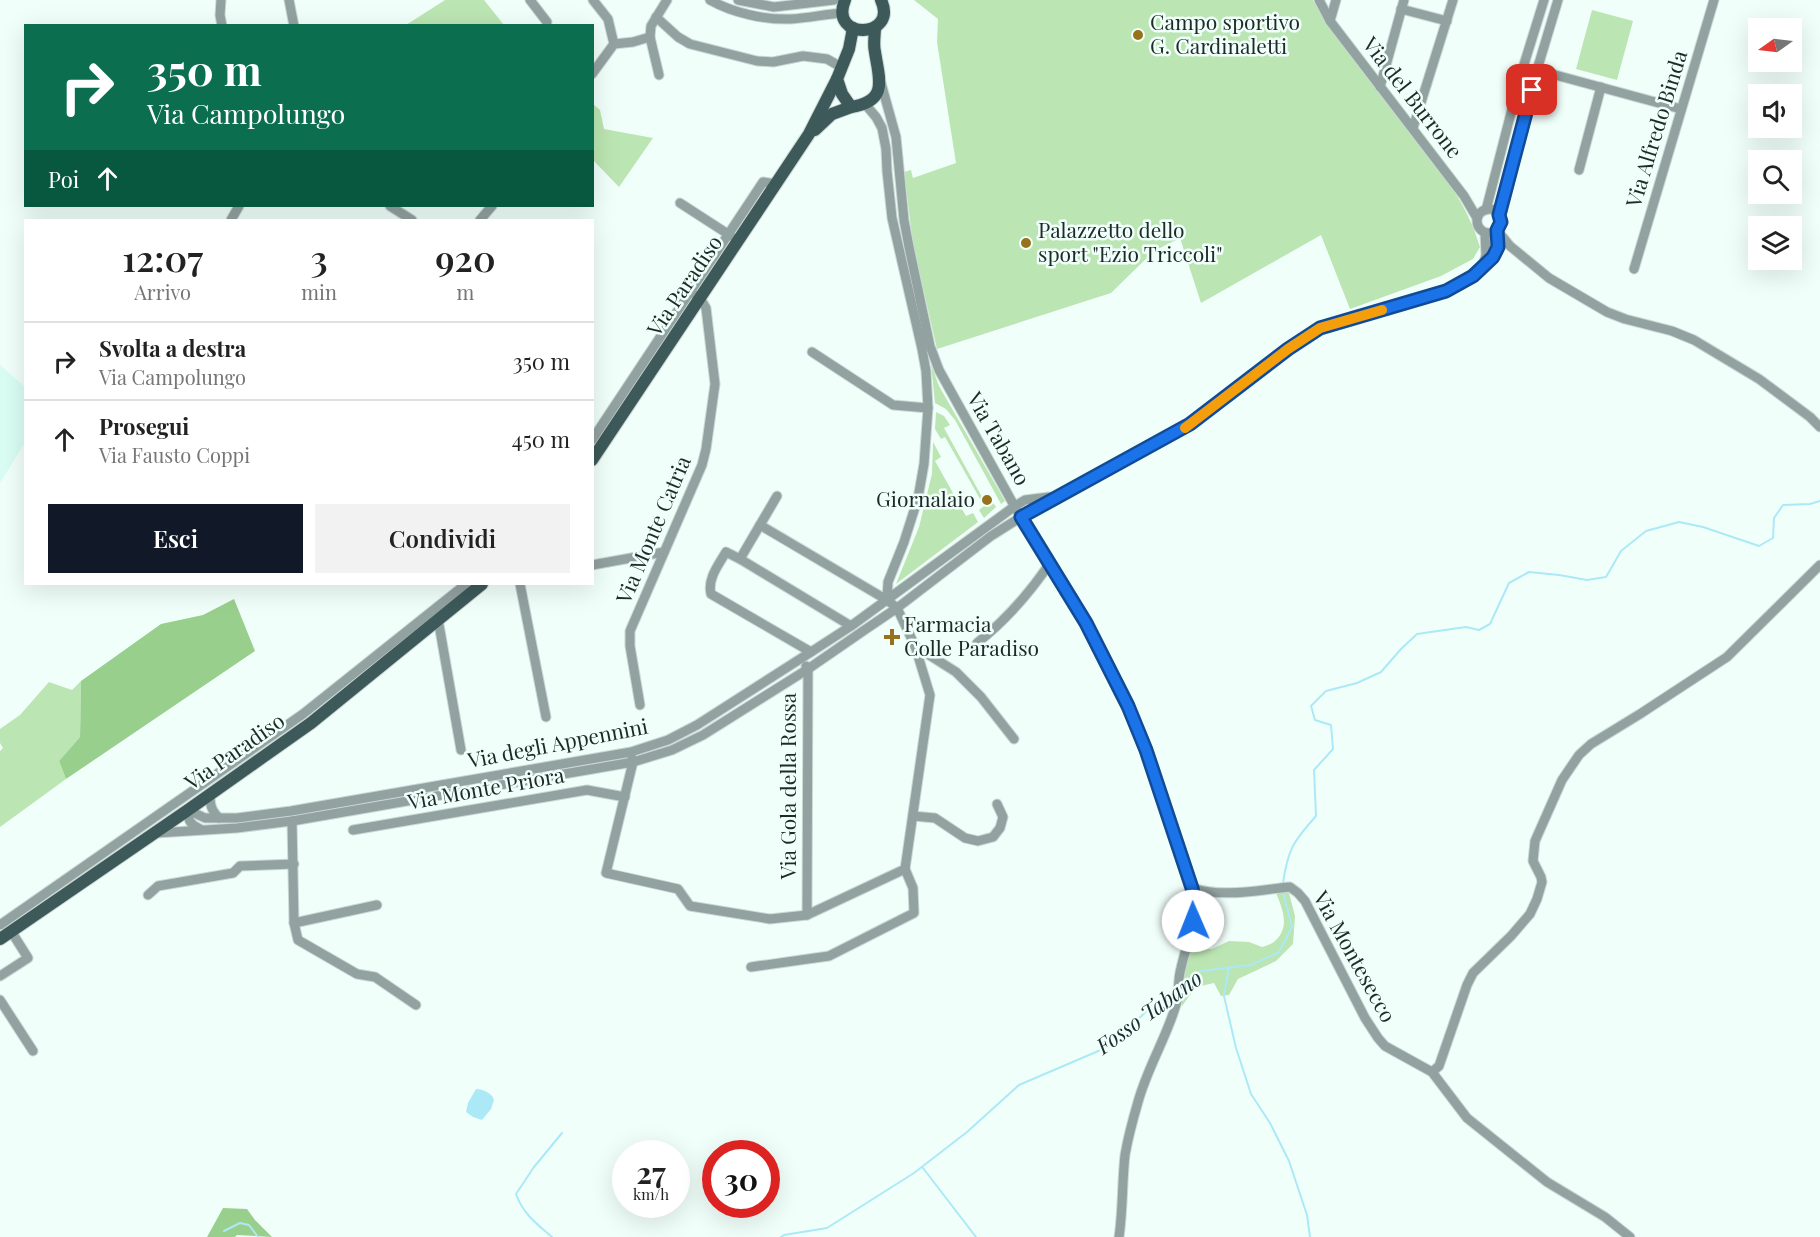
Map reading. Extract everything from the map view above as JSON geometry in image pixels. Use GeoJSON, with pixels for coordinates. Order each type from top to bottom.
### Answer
{"type":"FeatureCollection","features":[{"type":"Feature","properties":{"kind":"main road"},"geometry":{"type":"LineString","coordinates":[[809,134],[832,114],[851,106],[865,104],[875,97],[881,83],[874,50],[875,27],[883,16],[884,10],[881,0]]}},
{"type":"Feature","properties":{"kind":"main road"},"geometry":{"type":"LineString","coordinates":[[844,6],[844,19],[853,28],[864,31],[875,27]]}},
{"type":"Feature","properties":{"kind":"main road"},"geometry":{"type":"LineString","coordinates":[[809,134],[837,79],[849,49],[853,28]]}},
{"type":"Feature","properties":{"kind":"main road"},"geometry":{"type":"LineString","coordinates":[[837,79],[842,94],[851,106]]}},
{"type":"Feature","properties":{"kind":"main road","name":"Via Paradiso"},"geometry":{"type":"LineString","coordinates":[[594,457],[695,295],[733,238],[776,184],[809,134]]}},
{"type":"Feature","properties":{"kind":"main road","name":"Via Paradiso"},"geometry":{"type":"LineString","coordinates":[[0,939],[5,928],[154,833],[210,794],[481,585]]}},
{"type":"Feature","properties":{"kind":"street"},"geometry":{"type":"LineString","coordinates":[[221,0],[222,24]]}},
{"type":"Feature","properties":{"kind":"street"},"geometry":{"type":"LineString","coordinates":[[289,0],[294,24]]}},
{"type":"Feature","properties":{"kind":"street"},"geometry":{"type":"LineString","coordinates":[[530,0],[547,22]]}},
{"type":"Feature","properties":{"kind":"street"},"geometry":{"type":"LineString","coordinates":[[593,0],[608,19],[614,44]]}},
{"type":"Feature","properties":{"kind":"street"},"geometry":{"type":"LineString","coordinates":[[659,75],[650,37],[651,26],[667,0]]}},
{"type":"Feature","properties":{"kind":"street"},"geometry":{"type":"LineString","coordinates":[[710,0],[738,11],[767,18],[791,19],[844,6]]}},
{"type":"Feature","properties":{"kind":"street"},"geometry":{"type":"LineString","coordinates":[[738,0],[774,7],[834,0]]}},
{"type":"Feature","properties":{"kind":"street","name":"Via del Burrone"},"geometry":{"type":"LineString","coordinates":[[1319,0],[1330,21],[1464,196],[1477,218]]}},
{"type":"Feature","properties":{"kind":"street"},"geometry":{"type":"LineString","coordinates":[[1330,21],[1336,0]]}},
{"type":"Feature","properties":{"kind":"street"},"geometry":{"type":"LineString","coordinates":[[1413,128],[1453,0]]}},
{"type":"Feature","properties":{"kind":"street"},"geometry":{"type":"LineString","coordinates":[[1486,210],[1521,74],[1544,0]]}},
{"type":"Feature","properties":{"kind":"street"},"geometry":{"type":"LineString","coordinates":[[1499,215],[1558,0]]}},
{"type":"Feature","properties":{"kind":"street","name":"Via Alfredo Binda"},"geometry":{"type":"LineString","coordinates":[[1634,269],[1714,0]]}},
{"type":"Feature","properties":{"kind":"street"},"geometry":{"type":"LineString","coordinates":[[1380,87],[1402,4],[1447,21]]}},
{"type":"Feature","properties":{"kind":"street"},"geometry":{"type":"LineString","coordinates":[[656,17],[678,38],[690,44],[757,62],[772,62],[803,56],[827,59],[841,67]]}},
{"type":"Feature","properties":{"kind":"street"},"geometry":{"type":"LineString","coordinates":[[594,71],[614,44],[650,37]]}},
{"type":"Feature","properties":{"kind":"street"},"geometry":{"type":"LineString","coordinates":[[1537,70],[1681,109]]}},
{"type":"Feature","properties":{"kind":"street","name":"Via Tabano"},"geometry":{"type":"LineString","coordinates":[[881,83],[896,137],[904,220],[930,346],[946,385],[1021,517],[1086,623],[1128,706],[1146,750],[1192,888],[1195,904],[1191,935],[1181,968],[1178,997],[1138,1100],[1125,1155],[1119,1237]]}},
{"type":"Feature","properties":{"kind":"street"},"geometry":{"type":"LineString","coordinates":[[1579,170],[1601,87]]}},
{"type":"Feature","properties":{"kind":"street"},"geometry":{"type":"LineString","coordinates":[[865,104],[882,128],[892,218],[922,349],[928,408],[924,464],[918,498],[888,582],[887,600]]}},
{"type":"Feature","properties":{"kind":"street"},"geometry":{"type":"LineString","coordinates":[[680,203],[733,238]]}},
{"type":"Feature","properties":{"kind":"street"},"geometry":{"type":"LineString","coordinates":[[392,207],[410,219]]}},
{"type":"Feature","properties":{"kind":"street"},"geometry":{"type":"LineString","coordinates":[[481,219],[491,207]]}},
{"type":"Feature","properties":{"kind":"street"},"geometry":{"type":"LineString","coordinates":[[1486,210],[1494,210],[1501,222],[1497,230],[1498,247],[1493,257],[1484,266],[1485,233],[1477,225],[1477,218],[1486,210]]}},
{"type":"Feature","properties":{"kind":"street"},"geometry":{"type":"LineString","coordinates":[[1485,233],[1497,230]]}},
{"type":"Feature","properties":{"kind":"street"},"geometry":{"type":"LineString","coordinates":[[1497,230],[1510,246],[1549,278],[1607,312],[1672,331],[1694,340],[1759,379],[1820,427]]}},
{"type":"Feature","properties":{"kind":"street","name":"Via degli Appennini"},"geometry":{"type":"LineString","coordinates":[[154,833],[237,828],[292,821],[633,762],[672,750],[703,735],[808,669],[897,608],[991,536],[1021,517],[1190,424],[1288,349],[1320,328],[1446,291],[1473,276],[1484,266]]}},
{"type":"Feature","properties":{"kind":"street"},"geometry":{"type":"LineString","coordinates":[[594,437],[695,295]]}},
{"type":"Feature","properties":{"kind":"street","name":"Via Monte Catria"},"geometry":{"type":"LineString","coordinates":[[640,705],[630,646],[630,631],[702,465],[715,384],[706,308],[695,295]]}},
{"type":"Feature","properties":{"kind":"street"},"geometry":{"type":"LineString","coordinates":[[812,352],[893,405],[928,408]]}},
{"type":"Feature","properties":{"kind":"street","name":"Via degli Appennini"},"geometry":{"type":"LineString","coordinates":[[188,810],[205,818],[291,811],[631,752],[668,740],[697,725],[851,626],[1015,506],[1025,500],[1059,495]]}},
{"type":"Feature","properties":{"kind":"street"},"geometry":{"type":"LineString","coordinates":[[740,559],[777,496]]}},
{"type":"Feature","properties":{"kind":"street"},"geometry":{"type":"LineString","coordinates":[[751,967],[830,956],[914,913],[913,888],[905,869],[930,695],[915,646],[897,608],[760,525]]}},
{"type":"Feature","properties":{"kind":"street"},"geometry":{"type":"LineString","coordinates":[[594,565],[664,552]]}},
{"type":"Feature","properties":{"kind":"street"},"geometry":{"type":"LineString","coordinates":[[811,652],[711,594],[712,577],[726,552],[851,626]]}},
{"type":"Feature","properties":{"kind":"street"},"geometry":{"type":"LineString","coordinates":[[977,643],[995,629],[1020,602],[1050,563]]}},
{"type":"Feature","properties":{"kind":"street"},"geometry":{"type":"LineString","coordinates":[[1432,1072],[1439,1066],[1473,973],[1527,919],[1534,907],[1542,882],[1533,861],[1535,841],[1562,780],[1579,755],[1598,740],[1726,657],[1820,565]]}},
{"type":"Feature","properties":{"kind":"street"},"geometry":{"type":"LineString","coordinates":[[0,976],[28,958],[5,928],[307,719],[465,585]]}},
{"type":"Feature","properties":{"kind":"street"},"geometry":{"type":"LineString","coordinates":[[520,585],[546,717]]}},
{"type":"Feature","properties":{"kind":"street"},"geometry":{"type":"LineString","coordinates":[[438,619],[461,750]]}},
{"type":"Feature","properties":{"kind":"street"},"geometry":{"type":"LineString","coordinates":[[915,646],[956,672],[981,697],[1014,739]]}},
{"type":"Feature","properties":{"kind":"street","name":"Via Gola della Rossa"},"geometry":{"type":"LineString","coordinates":[[802,657],[808,669],[807,915]]}},
{"type":"Feature","properties":{"kind":"street"},"geometry":{"type":"LineString","coordinates":[[631,752],[633,762],[606,873],[678,889],[690,906],[770,919],[807,915],[905,869]]}},
{"type":"Feature","properties":{"kind":"street","name":"Via Monte Priora"},"geometry":{"type":"LineString","coordinates":[[354,830],[587,790],[625,797]]}},
{"type":"Feature","properties":{"kind":"street"},"geometry":{"type":"LineString","coordinates":[[210,794],[212,812],[219,818]]}},
{"type":"Feature","properties":{"kind":"street"},"geometry":{"type":"LineString","coordinates":[[913,816],[935,818],[964,838],[978,841],[993,837],[1000,828],[1002,817],[998,804]]}},
{"type":"Feature","properties":{"kind":"street"},"geometry":{"type":"LineString","coordinates":[[188,810],[188,819],[191,824],[200,829]]}},
{"type":"Feature","properties":{"kind":"street"},"geometry":{"type":"LineString","coordinates":[[292,821],[294,923],[298,940],[357,974],[375,976],[416,1005]]}},
{"type":"Feature","properties":{"kind":"street"},"geometry":{"type":"LineString","coordinates":[[148,895],[158,886],[233,873],[240,866],[294,864]]}},
{"type":"Feature","properties":{"kind":"street","name":"Via Montesecco"},"geometry":{"type":"LineString","coordinates":[[1192,888],[1205,892],[1225,893],[1290,887],[1298,893],[1305,901],[1365,1018],[1385,1046],[1432,1072],[1467,1118],[1475,1125],[1547,1182],[1605,1217],[1630,1237]]}},
{"type":"Feature","properties":{"kind":"street"},"geometry":{"type":"LineString","coordinates":[[294,923],[377,905]]}},
{"type":"Feature","properties":{"kind":"street"},"geometry":{"type":"LineString","coordinates":[[0,1000],[33,1051]]}},
{"type":"Feature","properties":{"kind":"shaded area"},"geometry":{"type":"Polygon","coordinates":[[[0,365],[24,386],[24,444],[0,483],[0,365]]]}},
{"type":"Feature","properties":{"kind":"green space"},"geometry":{"type":"Polygon","coordinates":[[[445,0],[484,0],[503,24],[408,24],[445,0]]]}},
{"type":"Feature","properties":{"kind":"green space"},"geometry":{"type":"Polygon","coordinates":[[[914,0],[1313,0],[1349,54],[1447,181],[1463,205],[1480,247],[1473,259],[1441,276],[1350,309],[1321,235],[1201,303],[1180,238],[1154,251],[1111,293],[937,349],[913,244],[904,172],[911,170],[913,178],[956,163],[937,42],[938,19],[914,0]]]}},
{"type":"Feature","properties":{"kind":"green space"},"geometry":{"type":"Polygon","coordinates":[[[1592,10],[1633,21],[1617,80],[1576,69],[1592,10]]]}},
{"type":"Feature","properties":{"kind":"green space"},"geometry":{"type":"Polygon","coordinates":[[[594,105],[600,110],[604,129],[653,138],[619,187],[594,161],[594,105]]]}},
{"type":"Feature","properties":{"kind":"green space"},"geometry":{"type":"Polygon","coordinates":[[[931,364],[939,386],[1005,501],[1001,504],[955,420],[946,409],[935,403],[931,364]]]}},
{"type":"Feature","properties":{"kind":"green space"},"geometry":{"type":"Polygon","coordinates":[[[936,412],[944,416],[950,425],[944,428],[982,497],[987,494],[996,507],[984,518],[979,510],[984,506],[945,437],[941,439],[935,429],[936,412]]]}},
{"type":"Feature","properties":{"kind":"green space"},"geometry":{"type":"Polygon","coordinates":[[[933,442],[941,457],[935,461],[966,516],[973,513],[978,522],[896,584],[919,527],[932,474],[933,442]]]}},
{"type":"Feature","properties":{"kind":"green space"},"geometry":{"type":"Polygon","coordinates":[[[234,599],[255,651],[66,779],[59,761],[80,737],[81,681],[161,624],[203,615],[234,599]]]}},
{"type":"Feature","properties":{"kind":"green space"},"geometry":{"type":"Polygon","coordinates":[[[81,681],[80,737],[59,761],[66,779],[0,827],[0,751],[3,748],[0,743],[0,729],[20,715],[49,682],[72,690],[81,681]]]}},
{"type":"Feature","properties":{"kind":"green space"},"geometry":{"type":"Polygon","coordinates":[[[1288,889],[1295,916],[1293,944],[1276,961],[1238,979],[1229,995],[1221,996],[1214,983],[1196,987],[1182,1006],[1182,978],[1189,950],[1212,949],[1229,941],[1249,942],[1262,947],[1272,943],[1283,930],[1284,923],[1275,891],[1288,889]]]}},
{"type":"Feature","properties":{"kind":"green space"},"geometry":{"type":"Polygon","coordinates":[[[223,1208],[247,1209],[272,1237],[237,1235],[235,1237],[207,1237],[223,1208]]]}},
{"type":"Feature","properties":{"kind":"water"},"geometry":{"type":"Polygon","coordinates":[[[476,1089],[487,1092],[494,1100],[491,1109],[482,1120],[466,1112],[476,1089]]]}},
{"type":"Feature","properties":{"kind":"waterway","name":"Fosso Tabano"},"geometry":{"type":"LineString","coordinates":[[1283,883],[1293,846],[1316,816],[1314,770],[1333,749],[1331,725],[1315,720],[1311,706],[1326,691],[1357,683],[1381,672],[1417,634],[1466,627],[1479,630],[1490,624],[1509,583],[1529,572],[1587,580],[1606,577],[1621,551],[1646,531],[1679,522],[1703,527],[1759,546],[1773,538],[1774,518],[1783,505],[1810,504],[1820,501]]}},
{"type":"Feature","properties":{"kind":"waterway","name":"Fosso Tabano"},"geometry":{"type":"LineString","coordinates":[[1182,987],[1200,971],[1251,965],[1279,952],[1292,927],[1283,892]]}},
{"type":"Feature","properties":{"kind":"waterway"},"geometry":{"type":"LineString","coordinates":[[1229,967],[1224,996],[1236,1048],[1251,1094],[1270,1123],[1289,1161],[1307,1215],[1310,1237]]}},
{"type":"Feature","properties":{"kind":"waterway","name":"Fosso Tabano"},"geometry":{"type":"LineString","coordinates":[[781,1237],[827,1228],[914,1173],[967,1132],[1019,1085],[1110,1046],[1154,1004],[1174,991]]}},
{"type":"Feature","properties":{"kind":"waterway"},"geometry":{"type":"LineString","coordinates":[[552,1237],[527,1213],[516,1194],[534,1167],[562,1133]]}},
{"type":"Feature","properties":{"kind":"waterway"},"geometry":{"type":"LineString","coordinates":[[923,1168],[976,1237]]}},
{"type":"Feature","properties":{"kind":"waterway"},"geometry":{"type":"LineString","coordinates":[[224,1231],[240,1223],[249,1225],[258,1237]]}},
{"type":"Feature","properties":{"kind":"slow traffic"},"geometry":{"type":"LineString","coordinates":[[1185,428],[1288,349],[1320,328],[1382,310]]}},
{"type":"Feature","properties":{"kind":"place","name":"Campo sportivo G. Cardinaletti"},"geometry":{"type":"Point","coordinates":[1138,35]}},
{"type":"Feature","properties":{"kind":"place","name":"Palazzetto dello sport \"Ezio Triccoli\""},"geometry":{"type":"Point","coordinates":[1026,243]}},
{"type":"Feature","properties":{"kind":"place","name":"Giornalaio"},"geometry":{"type":"Point","coordinates":[987,500]}},
{"type":"Feature","properties":{"kind":"place","name":"Farmacia Colle Paradiso"},"geometry":{"type":"Point","coordinates":[892,637]}},
{"type":"Feature","properties":{"kind":"route"},"geometry":{"type":"LineString","coordinates":[[1193,921],[1195,904],[1192,888],[1146,750],[1128,706],[1086,623],[1021,517],[1190,424],[1288,349],[1320,328],[1446,291],[1473,276],[1493,257],[1498,247],[1497,230],[1501,225],[1499,215],[1532,90]]}}]}
